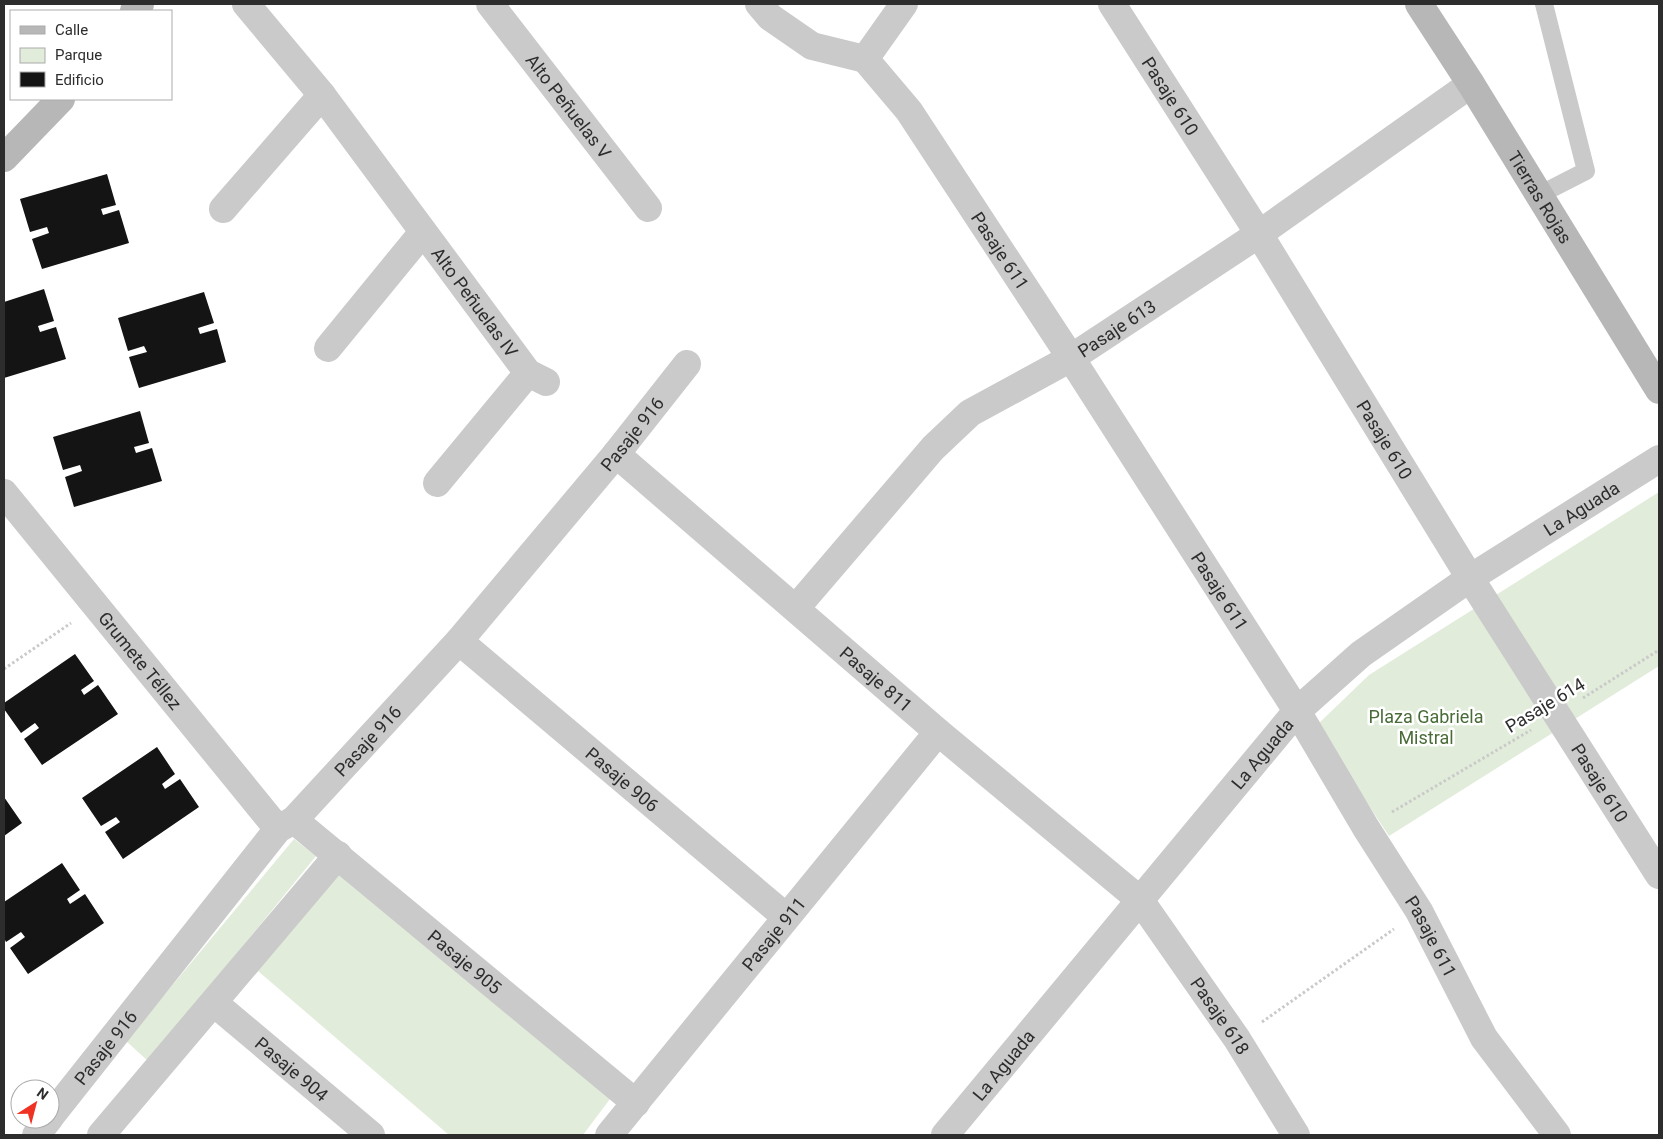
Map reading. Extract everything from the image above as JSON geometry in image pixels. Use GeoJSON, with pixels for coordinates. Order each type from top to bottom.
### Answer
{"type":"FeatureCollection","features":[{"type":"Feature","properties":{"kind":"main road","name":"Tierras Rojas"},"geometry":{"type":"LineString","coordinates":[[1419,4],[1471,84],[1659,390]]}},
{"type":"Feature","properties":{"kind":"main road"},"geometry":{"type":"LineString","coordinates":[[7,148],[60,100]]}},
{"type":"Feature","properties":{"kind":"street","name":"Alto Peñuelas IV"},"geometry":{"type":"LineString","coordinates":[[246,4],[322,94],[423,232],[537,377],[437,483]]}},
{"type":"Feature","properties":{"kind":"street","name":"Alto Peñuelas V"},"geometry":{"type":"LineString","coordinates":[[490,4],[648,208]]}},
{"type":"Feature","properties":{"kind":"street"},"geometry":{"type":"LineString","coordinates":[[759,4],[770,17],[812,46],[865,59],[904,4]]}},
{"type":"Feature","properties":{"kind":"street","name":"Pasaje 610"},"geometry":{"type":"LineString","coordinates":[[1112,4],[1259,234],[1470,578],[1659,875]]}},
{"type":"Feature","properties":{"kind":"street","name":"Pasaje 611"},"geometry":{"type":"LineString","coordinates":[[865,59],[909,111],[1071,358],[1297,711],[1418,912],[1484,1038],[1557,1135]]}},
{"type":"Feature","properties":{"kind":"street","name":"Pasaje 613"},"geometry":{"type":"LineString","coordinates":[[796,608],[933,448],[970,413],[1071,358],[1259,234],[1471,84]]}},
{"type":"Feature","properties":{"kind":"street"},"geometry":{"type":"LineString","coordinates":[[223,209],[322,94]]}},
{"type":"Feature","properties":{"kind":"street","name":"Alto Peñuelas IV"},"geometry":{"type":"LineString","coordinates":[[328,348],[423,232]]}},
{"type":"Feature","properties":{"kind":"street","name":"Pasaje 916"},"geometry":{"type":"LineString","coordinates":[[60,1104],[286,825],[459,641],[616,454],[686,364]]}},
{"type":"Feature","properties":{"kind":"street","name":"Pasaje 811"},"geometry":{"type":"LineString","coordinates":[[616,454],[938,732],[1140,900]]}},
{"type":"Feature","properties":{"kind":"street","name":"La Aguada"},"geometry":{"type":"LineString","coordinates":[[945,1135],[1297,711],[1361,654],[1470,578],[1659,459]]}},
{"type":"Feature","properties":{"kind":"street","name":"Grumete Téllez"},"geometry":{"type":"LineString","coordinates":[[4,493],[96,606],[286,825]]}},
{"type":"Feature","properties":{"kind":"street","name":"Pasaje 906"},"geometry":{"type":"LineString","coordinates":[[459,641],[786,917]]}},
{"type":"Feature","properties":{"kind":"street","name":"Pasaje 911"},"geometry":{"type":"LineString","coordinates":[[609,1135],[938,732]]}},
{"type":"Feature","properties":{"kind":"street","name":"Pasaje 905"},"geometry":{"type":"LineString","coordinates":[[286,825],[338,855],[636,1103]]}},
{"type":"Feature","properties":{"kind":"street"},"geometry":{"type":"LineString","coordinates":[[102,1135],[338,855]]}},
{"type":"Feature","properties":{"kind":"street","name":"Pasaje 618"},"geometry":{"type":"LineString","coordinates":[[1140,900],[1237,1039],[1296,1135]]}},
{"type":"Feature","properties":{"kind":"street","name":"Pasaje 904"},"geometry":{"type":"LineString","coordinates":[[214,1002],[371,1135]]}},
{"type":"Feature","properties":{"kind":"lane"},"geometry":{"type":"LineString","coordinates":[[1539,195],[1586,171],[1544,4]]}},
{"type":"Feature","properties":{"kind":"path"},"geometry":{"type":"LineString","coordinates":[[4,668],[96,606]]}},
{"type":"Feature","properties":{"kind":"path","name":"Pasaje 614"},"geometry":{"type":"LineString","coordinates":[[1366,828],[1557,714],[1659,650]]}},
{"type":"Feature","properties":{"kind":"path"},"geometry":{"type":"LineString","coordinates":[[1237,1039],[1418,912]]}},
{"type":"Feature","properties":{"kind":"green space","name":"Plaza Gabriela Mistral"},"geometry":{"type":"Polygon","coordinates":[[[1659,492],[1659,666],[1389,836],[1316,726],[1369,675],[1659,492]]]}},
{"type":"Feature","properties":{"kind":"green space"},"geometry":{"type":"Polygon","coordinates":[[[294,839],[316,856],[149,1062],[126,1041],[294,839]]]}},
{"type":"Feature","properties":{"kind":"green space"},"geometry":{"type":"Polygon","coordinates":[[[339,872],[610,1099],[583,1135],[449,1135],[258,971],[339,872]]]}},
{"type":"Feature","properties":{"kind":"building"},"geometry":{"type":"Polygon","coordinates":[[[107,174],[116,205],[101,209],[103,215],[119,210],[129,243],[42,269],[32,239],[49,233],[47,227],[30,232],[20,199],[107,174]]]}},
{"type":"Feature","properties":{"kind":"building"},"geometry":{"type":"Polygon","coordinates":[[[44,289],[54,321],[38,326],[40,332],[56,327],[66,359],[4,378],[4,302],[44,289]]]}},
{"type":"Feature","properties":{"kind":"building"},"geometry":{"type":"Polygon","coordinates":[[[204,292],[214,323],[198,328],[200,334],[217,329],[226,362],[139,388],[129,357],[147,352],[144,346],[128,351],[118,318],[204,292]]]}},
{"type":"Feature","properties":{"kind":"building"},"geometry":{"type":"Polygon","coordinates":[[[140,411],[149,443],[134,447],[136,453],[152,448],[162,481],[74,507],[65,477],[82,471],[80,465],[63,470],[53,437],[140,411]]]}},
{"type":"Feature","properties":{"kind":"building"},"geometry":{"type":"Polygon","coordinates":[[[75,654],[94,681],[81,690],[84,695],[98,685],[118,714],[42,765],[24,739],[39,728],[35,723],[21,733],[4,709],[4,703],[75,654]]]}},
{"type":"Feature","properties":{"kind":"building"},"geometry":{"type":"Polygon","coordinates":[[[157,747],[175,774],[162,784],[165,789],[180,779],[199,807],[123,859],[105,832],[120,822],[116,817],[101,826],[82,798],[157,747]]]}},
{"type":"Feature","properties":{"kind":"building"},"geometry":{"type":"Polygon","coordinates":[[[4,797],[22,823],[4,836],[4,797]]]}},
{"type":"Feature","properties":{"kind":"building"},"geometry":{"type":"Polygon","coordinates":[[[62,863],[80,890],[67,899],[70,904],[85,894],[104,923],[28,974],[10,948],[25,937],[21,932],[6,942],[4,938],[4,902],[62,863]]]}}]}
